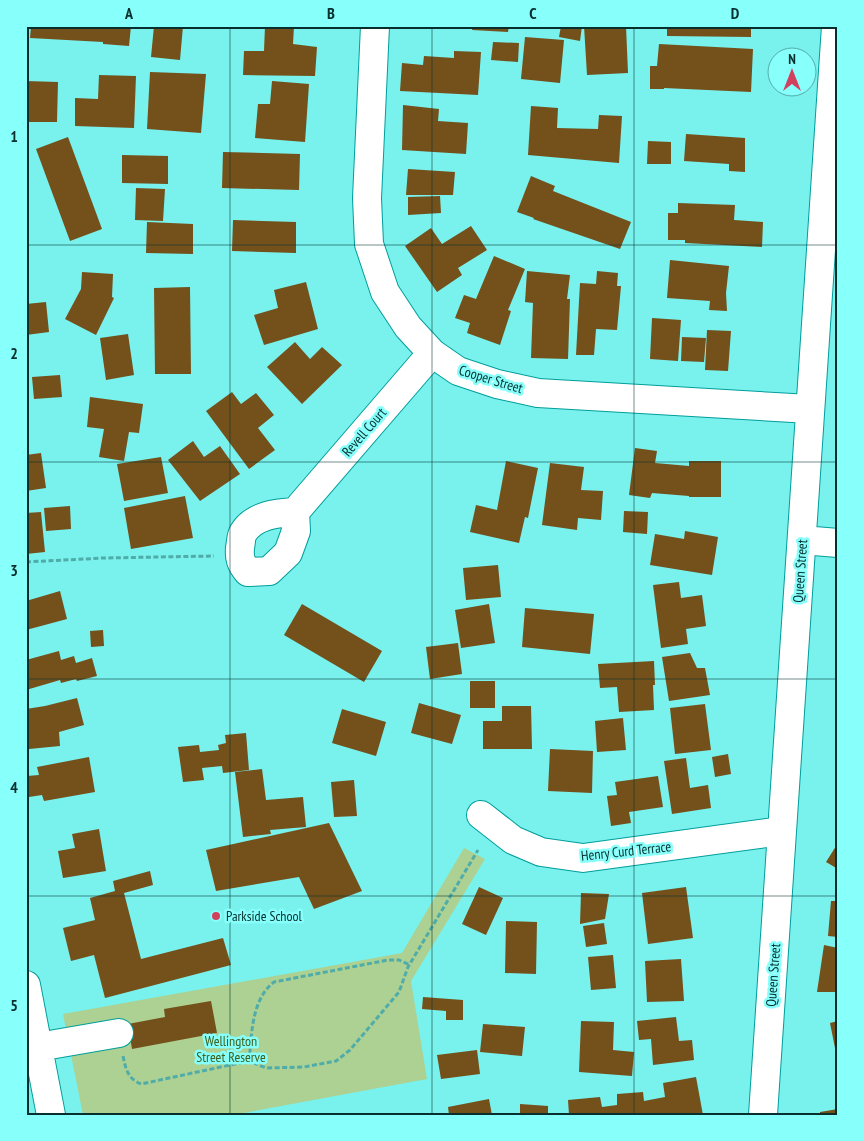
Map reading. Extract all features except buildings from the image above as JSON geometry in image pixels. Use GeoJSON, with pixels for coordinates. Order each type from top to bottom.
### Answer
{"type":"FeatureCollection","features":[{"type":"Feature","properties":{"kind":"street","name":"Cooper Street"},"geometry":{"type":"LineString","coordinates":[[376,26],[367,198],[368,244],[385,292],[408,327],[432,353],[458,371],[498,384],[538,393],[810,409]]}},
{"type":"Feature","properties":{"kind":"street","name":"Queen Street"},"geometry":{"type":"LineString","coordinates":[[763,1115],[836,26]]}},
{"type":"Feature","properties":{"kind":"street","name":"Revell Court"},"geometry":{"type":"LineString","coordinates":[[295,512],[432,353]]}},
{"type":"Feature","properties":{"kind":"street"},"geometry":{"type":"LineString","coordinates":[[802,540],[838,543]]}},
{"type":"Feature","properties":{"kind":"street","name":"Henry Curd Terrace"},"geometry":{"type":"LineString","coordinates":[[481,815],[513,840],[541,852],[584,858],[782,831]]}},
{"type":"Feature","properties":{"kind":"street"},"geometry":{"type":"LineString","coordinates":[[26,985],[38,1048],[41,1100]]}},
{"type":"Feature","properties":{"kind":"street"},"geometry":{"type":"LineString","coordinates":[[38,1048],[119,1033]]}},
{"type":"Feature","properties":{"kind":"path"},"geometry":{"type":"LineString","coordinates":[[26,562],[103,558],[214,556]]}},
{"type":"Feature","properties":{"kind":"path"},"geometry":{"type":"LineString","coordinates":[[119,1033],[128,1075],[133,1081],[141,1084],[249,1061],[266,1068],[304,1067],[336,1061],[350,1050],[399,992],[410,965],[478,850]]}},
{"type":"Feature","properties":{"kind":"path"},"geometry":{"type":"LineString","coordinates":[[249,1061],[256,1009],[266,988],[274,982],[388,960],[399,960],[410,965]]}},
{"type":"Feature","properties":{"kind":"green space","name":"Wellington Street Reserve"},"geometry":{"type":"Polygon","coordinates":[[[464,848],[485,859],[411,981],[427,1079],[233,1115],[83,1115],[63,1014],[402,953],[464,848]]]}},
{"type":"Feature","properties":{"kind":"place","name":"Parkside School"},"geometry":{"type":"Point","coordinates":[216,916]}}]}
